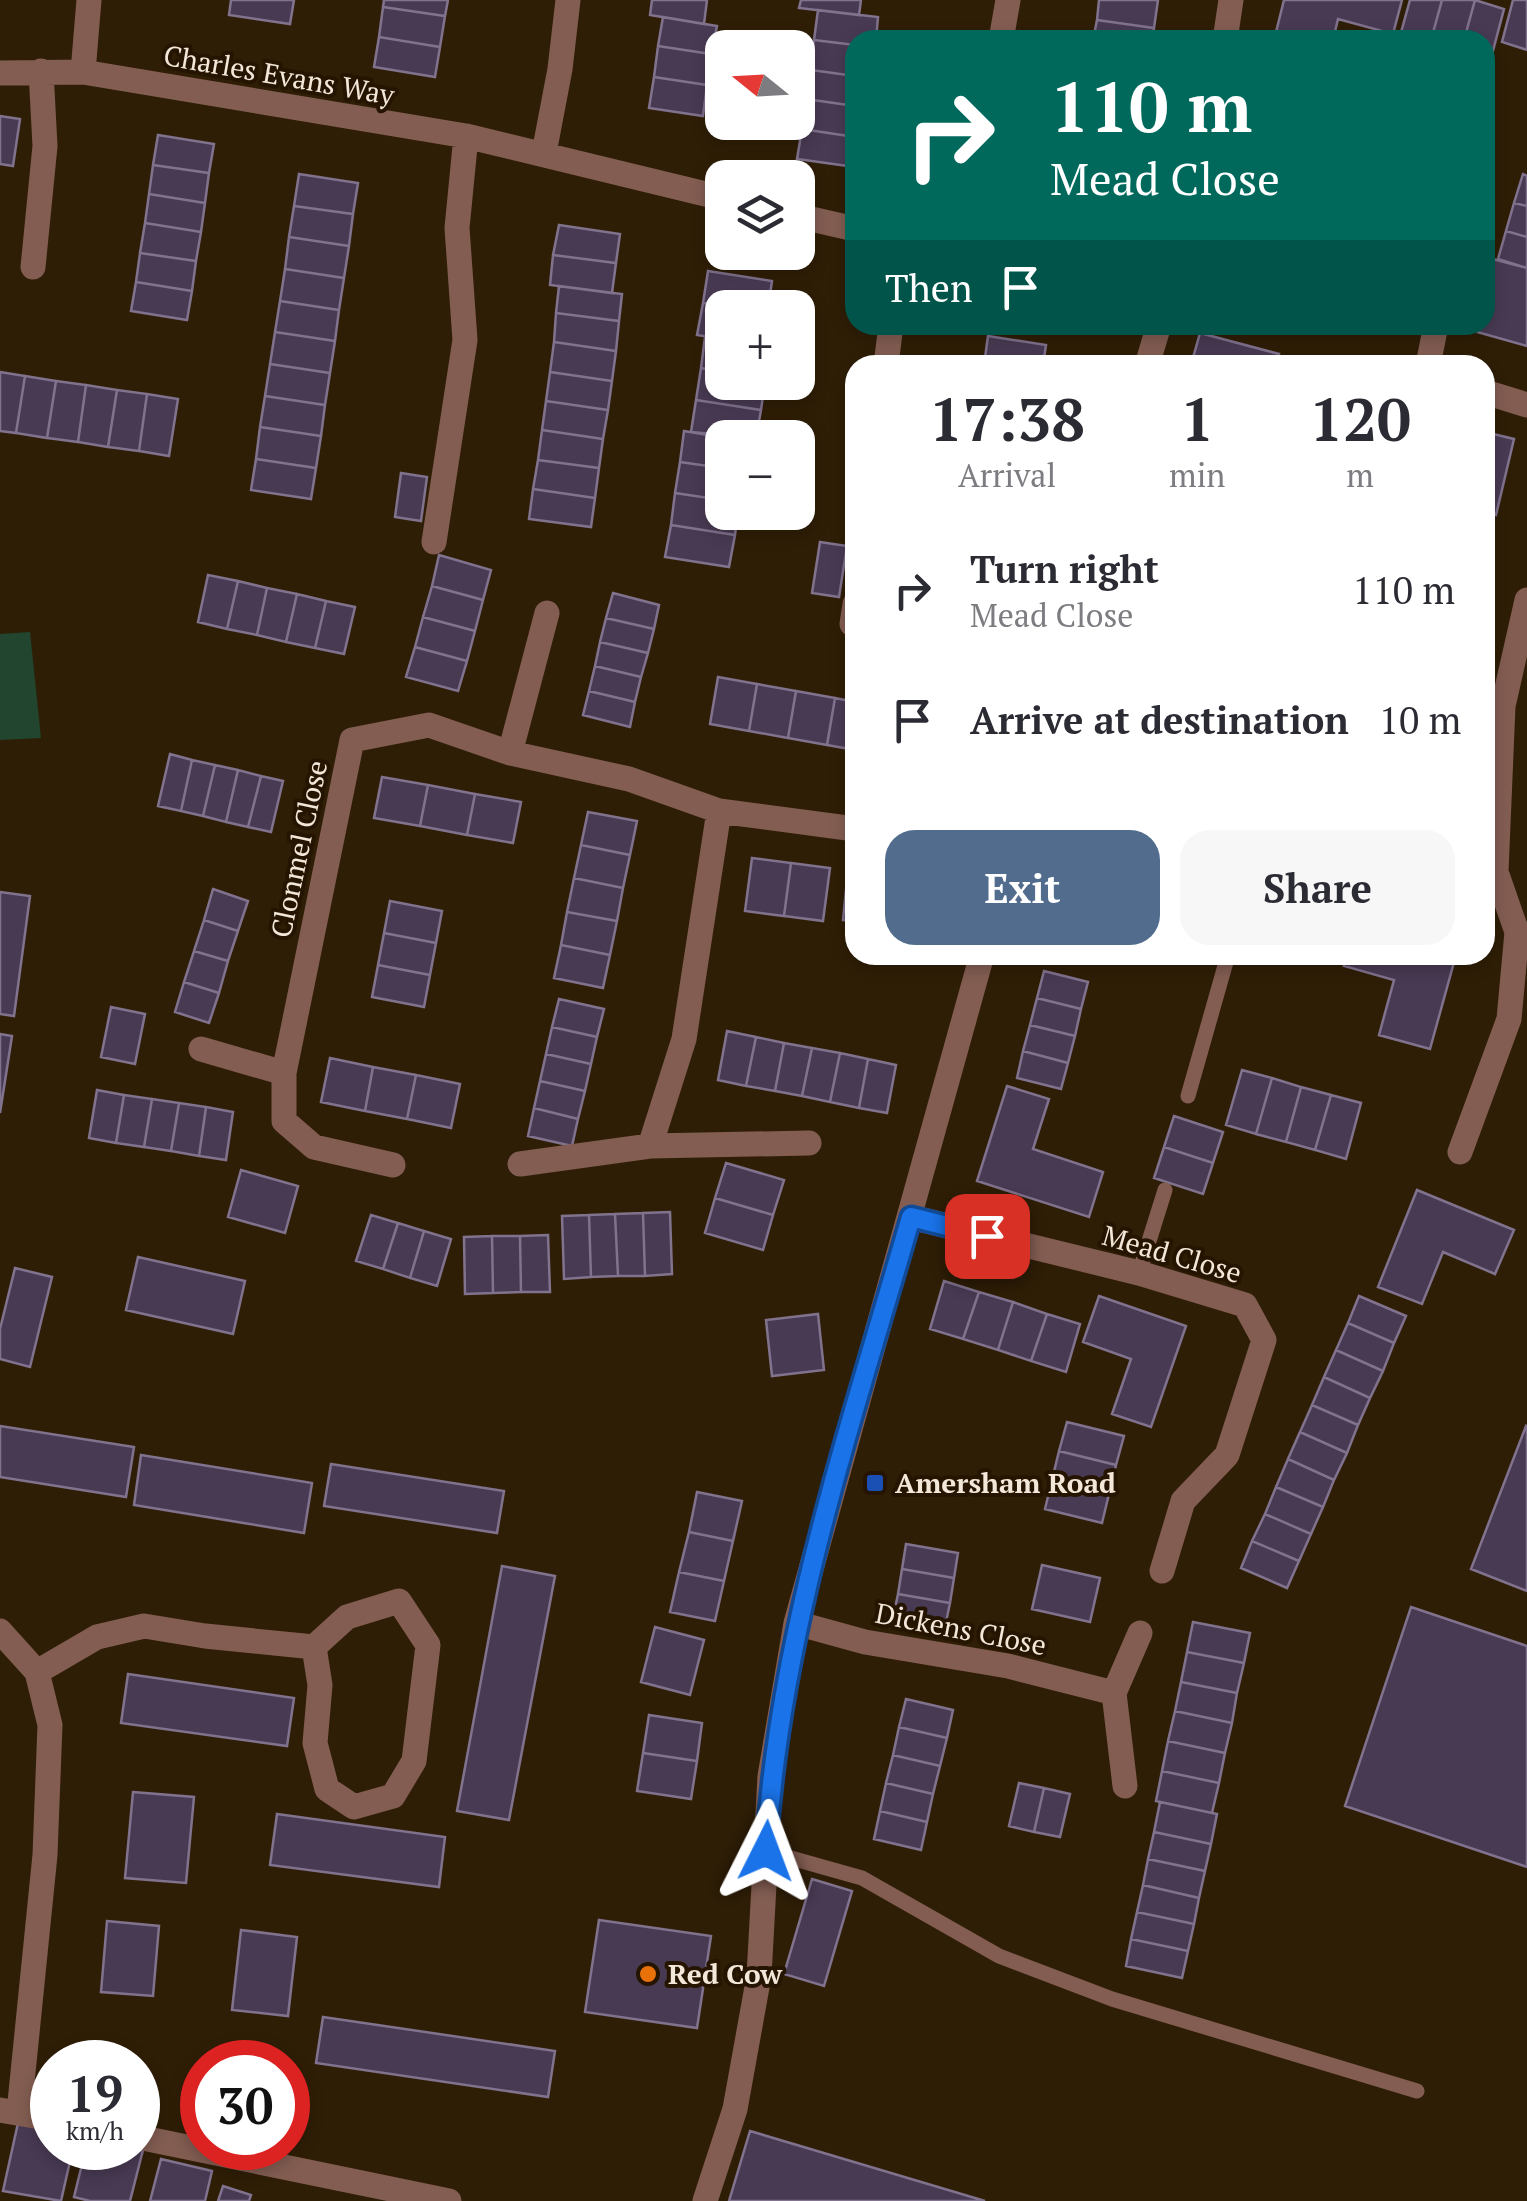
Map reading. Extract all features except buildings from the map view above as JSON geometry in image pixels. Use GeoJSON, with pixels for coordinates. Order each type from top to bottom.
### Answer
{"type":"FeatureCollection","features":[{"type":"Feature","properties":{"kind":"street"},"geometry":{"type":"LineString","coordinates":[[83,72],[89,0]]}},
{"type":"Feature","properties":{"kind":"street"},"geometry":{"type":"LineString","coordinates":[[544,152],[568,0]]}},
{"type":"Feature","properties":{"kind":"street"},"geometry":{"type":"LineString","coordinates":[[1003,30],[1008,0]]}},
{"type":"Feature","properties":{"kind":"street"},"geometry":{"type":"LineString","coordinates":[[1226,30],[1231,0]]}},
{"type":"Feature","properties":{"kind":"street","name":"Charles Evans Way"},"geometry":{"type":"LineString","coordinates":[[0,72],[83,72],[466,136],[705,194]]}},
{"type":"Feature","properties":{"kind":"street"},"geometry":{"type":"LineString","coordinates":[[33,267],[45,146],[42,72]]}},
{"type":"Feature","properties":{"kind":"street"},"geometry":{"type":"LineString","coordinates":[[434,542],[465,340],[457,228],[466,136]]}},
{"type":"Feature","properties":{"kind":"street"},"geometry":{"type":"LineString","coordinates":[[815,220],[845,228]]}},
{"type":"Feature","properties":{"kind":"street"},"geometry":{"type":"LineString","coordinates":[[1495,395],[1527,405]]}},
{"type":"Feature","properties":{"kind":"street"},"geometry":{"type":"LineString","coordinates":[[1495,800],[1502,706],[1527,600]]}},
{"type":"Feature","properties":{"kind":"street"},"geometry":{"type":"LineString","coordinates":[[510,753],[547,613]]}},
{"type":"Feature","properties":{"kind":"street","name":"Clonmel Close"},"geometry":{"type":"LineString","coordinates":[[392,1165],[314,1147],[284,1121],[284,1073],[352,740],[429,724],[510,753],[628,779],[718,810],[845,828]]}},
{"type":"Feature","properties":{"kind":"street"},"geometry":{"type":"LineString","coordinates":[[650,1146],[684,1038],[718,810]]}},
{"type":"Feature","properties":{"kind":"street"},"geometry":{"type":"LineString","coordinates":[[1460,1152],[1509,1020],[1518,932],[1495,879]]}},
{"type":"Feature","properties":{"kind":"street"},"geometry":{"type":"LineString","coordinates":[[705,2201],[735,2109],[760,1976],[770,1776],[796,1623],[979,965]]}},
{"type":"Feature","properties":{"kind":"street"},"geometry":{"type":"LineString","coordinates":[[201,1049],[284,1073]]}},
{"type":"Feature","properties":{"kind":"street"},"geometry":{"type":"LineString","coordinates":[[520,1164],[650,1146],[809,1143]]}},
{"type":"Feature","properties":{"kind":"street","name":"Mead Close"},"geometry":{"type":"LineString","coordinates":[[911,1217],[1245,1305],[1264,1340],[1227,1455],[1182,1501],[1162,1571]]}},
{"type":"Feature","properties":{"kind":"street"},"geometry":{"type":"LineString","coordinates":[[37,1672],[97,1636],[144,1626],[314,1646],[346,1617],[399,1601],[428,1645],[414,1760],[394,1796],[354,1807],[326,1788],[315,1743],[320,1685],[314,1646]]}},
{"type":"Feature","properties":{"kind":"street","name":"Dickens Close"},"geometry":{"type":"LineString","coordinates":[[796,1623],[865,1642],[1008,1666],[1114,1693]]}},
{"type":"Feature","properties":{"kind":"street"},"geometry":{"type":"LineString","coordinates":[[0,1631],[37,1672],[50,1725],[45,1856],[10,2111]]}},
{"type":"Feature","properties":{"kind":"street"},"geometry":{"type":"LineString","coordinates":[[1125,1786],[1114,1693],[1140,1634]]}},
{"type":"Feature","properties":{"kind":"street"},"geometry":{"type":"LineString","coordinates":[[160,2142],[449,2201]]}},
{"type":"Feature","properties":{"kind":"lane"},"geometry":{"type":"LineString","coordinates":[[1188,1096],[1225,965]]}},
{"type":"Feature","properties":{"kind":"lane"},"geometry":{"type":"LineString","coordinates":[[1139,1274],[1165,1190]]}},
{"type":"Feature","properties":{"kind":"lane"},"geometry":{"type":"LineString","coordinates":[[766,1851],[862,1878],[999,1956],[1112,1999],[1416,2091]]}},
{"type":"Feature","properties":{"kind":"green space"},"geometry":{"type":"Polygon","coordinates":[[[30,632],[41,738],[0,740],[0,634],[30,632]]]}},
{"type":"Feature","properties":{"kind":"place","name":"Amersham Road"},"geometry":{"type":"Point","coordinates":[875,1483]}},
{"type":"Feature","properties":{"kind":"place","name":"Red Cow"},"geometry":{"type":"Point","coordinates":[648,1974]}},
{"type":"Feature","properties":{"kind":"route"},"geometry":{"type":"LineString","coordinates":[[766,1851],[770,1776],[796,1623],[911,1217],[987,1236]]}}]}
